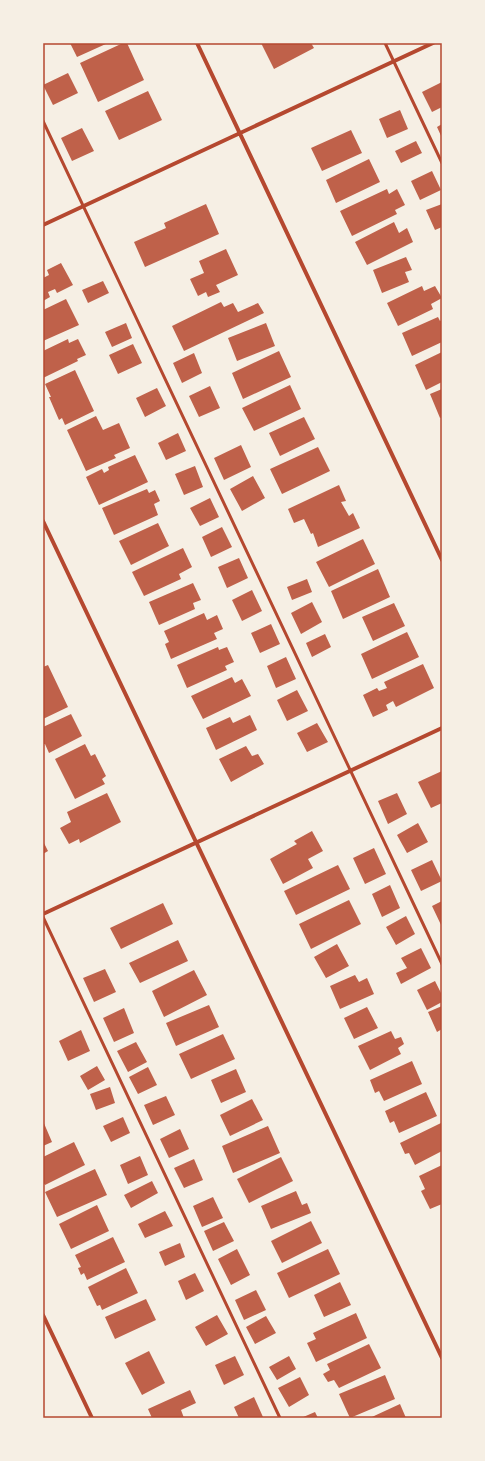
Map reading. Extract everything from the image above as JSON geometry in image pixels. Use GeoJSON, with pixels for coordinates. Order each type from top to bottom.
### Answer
{"type":"FeatureCollection","features":[{"type":"Feature","properties":{"kind":"street"},"geometry":{"type":"LineString","coordinates":[[197,43],[442,560]]}},
{"type":"Feature","properties":{"kind":"street"},"geometry":{"type":"LineString","coordinates":[[43,225],[433,43]]}},
{"type":"Feature","properties":{"kind":"street"},"geometry":{"type":"LineString","coordinates":[[43,521],[442,1358]]}},
{"type":"Feature","properties":{"kind":"street"},"geometry":{"type":"LineString","coordinates":[[43,915],[442,728]]}},
{"type":"Feature","properties":{"kind":"street"},"geometry":{"type":"LineString","coordinates":[[43,1315],[92,1418]]}},
{"type":"Feature","properties":{"kind":"lane"},"geometry":{"type":"LineString","coordinates":[[385,43],[442,163]]}},
{"type":"Feature","properties":{"kind":"lane"},"geometry":{"type":"LineString","coordinates":[[43,121],[442,964]]}},
{"type":"Feature","properties":{"kind":"lane"},"geometry":{"type":"LineString","coordinates":[[43,915],[280,1418]]}},
{"type":"Feature","properties":{"kind":"building"},"geometry":{"type":"Polygon","coordinates":[[[70,43],[108,43],[77,57],[70,43]]]}},
{"type":"Feature","properties":{"kind":"building"},"geometry":{"type":"Polygon","coordinates":[[[123,43],[127,43],[144,80],[98,102],[80,63],[123,43]]]}},
{"type":"Feature","properties":{"kind":"building"},"geometry":{"type":"Polygon","coordinates":[[[261,43],[311,43],[314,48],[274,69],[261,43]]]}},
{"type":"Feature","properties":{"kind":"building"},"geometry":{"type":"Polygon","coordinates":[[[68,73],[78,93],[53,105],[43,85],[68,73]]]}},
{"type":"Feature","properties":{"kind":"building"},"geometry":{"type":"Polygon","coordinates":[[[442,82],[442,107],[432,112],[422,92],[442,82]]]}},
{"type":"Feature","properties":{"kind":"building"},"geometry":{"type":"Polygon","coordinates":[[[148,91],[162,120],[119,140],[105,111],[148,91]]]}},
{"type":"Feature","properties":{"kind":"building"},"geometry":{"type":"Polygon","coordinates":[[[400,110],[408,129],[387,138],[379,119],[400,110]]]}},
{"type":"Feature","properties":{"kind":"building"},"geometry":{"type":"Polygon","coordinates":[[[442,124],[442,138],[437,127],[442,124]]]}},
{"type":"Feature","properties":{"kind":"building"},"geometry":{"type":"Polygon","coordinates":[[[82,128],[94,151],[72,161],[61,138],[82,128]]]}},
{"type":"Feature","properties":{"kind":"building"},"geometry":{"type":"Polygon","coordinates":[[[351,130],[362,153],[322,171],[311,148],[351,130]]]}},
{"type":"Feature","properties":{"kind":"building"},"geometry":{"type":"Polygon","coordinates":[[[416,141],[422,153],[401,163],[395,151],[416,141]]]}},
{"type":"Feature","properties":{"kind":"building"},"geometry":{"type":"Polygon","coordinates":[[[369,159],[380,182],[336,203],[326,180],[369,159]]]}},
{"type":"Feature","properties":{"kind":"building"},"geometry":{"type":"Polygon","coordinates":[[[432,171],[441,190],[420,200],[411,181],[432,171]]]}},
{"type":"Feature","properties":{"kind":"building"},"geometry":{"type":"Polygon","coordinates":[[[387,189],[389,194],[397,189],[405,205],[395,210],[397,214],[352,236],[340,211],[387,189]]]}},
{"type":"Feature","properties":{"kind":"building"},"geometry":{"type":"Polygon","coordinates":[[[206,204],[219,234],[145,267],[134,242],[166,228],[164,223],[206,204]]]}},
{"type":"Feature","properties":{"kind":"building"},"geometry":{"type":"Polygon","coordinates":[[[442,204],[442,227],[435,230],[426,210],[442,204]]]}},
{"type":"Feature","properties":{"kind":"building"},"geometry":{"type":"Polygon","coordinates":[[[394,222],[399,233],[407,228],[413,242],[367,265],[355,242],[394,222]]]}},
{"type":"Feature","properties":{"kind":"building"},"geometry":{"type":"Polygon","coordinates":[[[226,249],[238,275],[216,285],[220,292],[208,297],[206,292],[198,296],[190,279],[204,273],[199,261],[226,249]]]}},
{"type":"Feature","properties":{"kind":"building"},"geometry":{"type":"Polygon","coordinates":[[[406,257],[412,270],[405,272],[409,282],[382,293],[373,270],[406,257]]]}},
{"type":"Feature","properties":{"kind":"building"},"geometry":{"type":"Polygon","coordinates":[[[61,263],[73,285],[57,293],[55,289],[48,292],[50,297],[43,301],[43,278],[49,275],[47,270],[61,263]]]}},
{"type":"Feature","properties":{"kind":"building"},"geometry":{"type":"Polygon","coordinates":[[[103,281],[109,293],[88,303],[82,290],[103,281]]]}},
{"type":"Feature","properties":{"kind":"building"},"geometry":{"type":"Polygon","coordinates":[[[422,286],[424,291],[435,286],[442,298],[431,304],[433,309],[398,326],[387,303],[422,286]]]}},
{"type":"Feature","properties":{"kind":"building"},"geometry":{"type":"Polygon","coordinates":[[[66,299],[79,325],[43,341],[43,310],[66,299]]]}},
{"type":"Feature","properties":{"kind":"building"},"geometry":{"type":"Polygon","coordinates":[[[221,302],[224,307],[233,303],[238,312],[258,303],[264,313],[184,351],[172,326],[221,302]]]}},
{"type":"Feature","properties":{"kind":"building"},"geometry":{"type":"Polygon","coordinates":[[[438,317],[440,321],[442,320],[442,342],[412,356],[402,333],[438,317]]]}},
{"type":"Feature","properties":{"kind":"building"},"geometry":{"type":"Polygon","coordinates":[[[126,323],[132,338],[112,347],[105,332],[126,323]]]}},
{"type":"Feature","properties":{"kind":"building"},"geometry":{"type":"Polygon","coordinates":[[[266,323],[275,346],[237,361],[228,338],[266,323]]]}},
{"type":"Feature","properties":{"kind":"building"},"geometry":{"type":"Polygon","coordinates":[[[68,339],[69,343],[78,339],[86,355],[77,359],[78,361],[43,378],[43,351],[68,339]]]}},
{"type":"Feature","properties":{"kind":"building"},"geometry":{"type":"Polygon","coordinates":[[[133,344],[142,363],[118,374],[109,355],[133,344]]]}},
{"type":"Feature","properties":{"kind":"building"},"geometry":{"type":"Polygon","coordinates":[[[279,351],[291,377],[243,399],[232,373],[279,351]]]}},
{"type":"Feature","properties":{"kind":"building"},"geometry":{"type":"Polygon","coordinates":[[[442,352],[442,382],[426,390],[415,365],[442,352]]]}},
{"type":"Feature","properties":{"kind":"building"},"geometry":{"type":"Polygon","coordinates":[[[194,353],[202,373],[182,383],[173,363],[194,353]]]}},
{"type":"Feature","properties":{"kind":"building"},"geometry":{"type":"Polygon","coordinates":[[[75,370],[94,411],[65,425],[62,418],[59,420],[45,384],[75,370]]]}},
{"type":"Feature","properties":{"kind":"building"},"geometry":{"type":"Polygon","coordinates":[[[290,385],[301,409],[254,431],[242,408],[290,385]]]}},
{"type":"Feature","properties":{"kind":"building"},"geometry":{"type":"Polygon","coordinates":[[[210,386],[220,408],[199,417],[189,396],[210,386]]]}},
{"type":"Feature","properties":{"kind":"building"},"geometry":{"type":"Polygon","coordinates":[[[157,388],[166,406],[145,417],[136,398],[157,388]]]}},
{"type":"Feature","properties":{"kind":"building"},"geometry":{"type":"Polygon","coordinates":[[[442,389],[442,417],[440,418],[430,394],[442,389]]]}},
{"type":"Feature","properties":{"kind":"building"},"geometry":{"type":"Polygon","coordinates":[[[96,416],[103,430],[119,423],[130,448],[114,455],[116,458],[86,471],[67,430],[96,416]]]}},
{"type":"Feature","properties":{"kind":"building"},"geometry":{"type":"Polygon","coordinates":[[[304,417],[315,439],[280,456],[269,433],[304,417]]]}},
{"type":"Feature","properties":{"kind":"building"},"geometry":{"type":"Polygon","coordinates":[[[178,433],[186,451],[166,460],[158,443],[178,433]]]}},
{"type":"Feature","properties":{"kind":"building"},"geometry":{"type":"Polygon","coordinates":[[[241,445],[251,467],[224,480],[214,458],[241,445]]]}},
{"type":"Feature","properties":{"kind":"building"},"geometry":{"type":"Polygon","coordinates":[[[318,447],[330,471],[282,494],[270,469],[318,447]]]}},
{"type":"Feature","properties":{"kind":"building"},"geometry":{"type":"Polygon","coordinates":[[[135,455],[148,482],[99,505],[86,477],[102,469],[104,473],[109,470],[108,467],[135,455]]]}},
{"type":"Feature","properties":{"kind":"building"},"geometry":{"type":"Polygon","coordinates":[[[195,466],[203,487],[184,495],[175,474],[195,466]]]}},
{"type":"Feature","properties":{"kind":"building"},"geometry":{"type":"Polygon","coordinates":[[[253,476],[265,498],[242,511],[230,489],[253,476]]]}},
{"type":"Feature","properties":{"kind":"building"},"geometry":{"type":"Polygon","coordinates":[[[339,485],[346,501],[341,502],[349,516],[353,513],[360,528],[318,547],[313,533],[311,534],[304,519],[294,523],[288,509],[339,485]]]}},
{"type":"Feature","properties":{"kind":"building"},"geometry":{"type":"Polygon","coordinates":[[[147,489],[149,493],[155,490],[160,501],[154,504],[158,515],[114,535],[102,508],[147,489]]]}},
{"type":"Feature","properties":{"kind":"building"},"geometry":{"type":"Polygon","coordinates":[[[210,498],[219,517],[200,526],[190,508],[210,498]]]}},
{"type":"Feature","properties":{"kind":"building"},"geometry":{"type":"Polygon","coordinates":[[[158,523],[169,546],[131,565],[119,541],[158,523]]]}},
{"type":"Feature","properties":{"kind":"building"},"geometry":{"type":"Polygon","coordinates":[[[222,527],[232,547],[211,557],[202,537],[222,527]]]}},
{"type":"Feature","properties":{"kind":"building"},"geometry":{"type":"Polygon","coordinates":[[[363,539],[375,564],[329,587],[316,562],[363,539]]]}},
{"type":"Feature","properties":{"kind":"building"},"geometry":{"type":"Polygon","coordinates":[[[183,548],[192,567],[179,574],[181,579],[144,596],[132,572],[183,548]]]}},
{"type":"Feature","properties":{"kind":"building"},"geometry":{"type":"Polygon","coordinates":[[[239,558],[248,578],[227,588],[218,567],[239,558]]]}},
{"type":"Feature","properties":{"kind":"building"},"geometry":{"type":"Polygon","coordinates":[[[378,569],[390,597],[343,619],[331,591],[378,569]]]}},
{"type":"Feature","properties":{"kind":"building"},"geometry":{"type":"Polygon","coordinates":[[[307,579],[312,592],[292,600],[287,587],[307,579]]]}},
{"type":"Feature","properties":{"kind":"building"},"geometry":{"type":"Polygon","coordinates":[[[193,583],[201,600],[193,603],[195,609],[159,625],[149,602],[193,583]]]}},
{"type":"Feature","properties":{"kind":"building"},"geometry":{"type":"Polygon","coordinates":[[[252,590],[262,611],[242,621],[232,600],[252,590]]]}},
{"type":"Feature","properties":{"kind":"building"},"geometry":{"type":"Polygon","coordinates":[[[312,602],[322,622],[301,634],[291,613],[312,602]]]}},
{"type":"Feature","properties":{"kind":"building"},"geometry":{"type":"Polygon","coordinates":[[[394,603],[405,626],[373,641],[362,617],[394,603]]]}},
{"type":"Feature","properties":{"kind":"building"},"geometry":{"type":"Polygon","coordinates":[[[204,613],[207,620],[217,615],[223,629],[214,633],[217,639],[171,659],[165,644],[169,642],[164,631],[204,613]]]}},
{"type":"Feature","properties":{"kind":"building"},"geometry":{"type":"Polygon","coordinates":[[[271,624],[280,644],[260,653],[251,633],[271,624]]]}},
{"type":"Feature","properties":{"kind":"building"},"geometry":{"type":"Polygon","coordinates":[[[407,632],[419,657],[372,679],[361,654],[407,632]]]}},
{"type":"Feature","properties":{"kind":"building"},"geometry":{"type":"Polygon","coordinates":[[[325,634],[331,647],[312,657],[306,643],[325,634]]]}},
{"type":"Feature","properties":{"kind":"building"},"geometry":{"type":"Polygon","coordinates":[[[218,647],[219,650],[227,647],[234,662],[225,666],[227,670],[187,688],[177,665],[218,647]]]}},
{"type":"Feature","properties":{"kind":"building"},"geometry":{"type":"Polygon","coordinates":[[[286,657],[296,679],[276,688],[267,666],[286,657]]]}},
{"type":"Feature","properties":{"kind":"building"},"geometry":{"type":"Polygon","coordinates":[[[423,664],[434,688],[396,707],[393,701],[386,705],[388,710],[373,717],[363,695],[377,688],[379,691],[387,688],[384,682],[423,664]]]}},
{"type":"Feature","properties":{"kind":"building"},"geometry":{"type":"Polygon","coordinates":[[[48,665],[68,707],[43,719],[43,667],[48,665]]]}},
{"type":"Feature","properties":{"kind":"building"},"geometry":{"type":"Polygon","coordinates":[[[232,677],[235,683],[242,679],[251,696],[203,719],[191,696],[232,677]]]}},
{"type":"Feature","properties":{"kind":"building"},"geometry":{"type":"Polygon","coordinates":[[[297,690],[308,711],[287,721],[277,700],[297,690]]]}},
{"type":"Feature","properties":{"kind":"building"},"geometry":{"type":"Polygon","coordinates":[[[71,714],[82,736],[49,753],[45,744],[43,744],[43,727],[71,714]]]}},
{"type":"Feature","properties":{"kind":"building"},"geometry":{"type":"Polygon","coordinates":[[[250,715],[257,730],[216,750],[206,728],[230,717],[233,723],[250,715]]]}},
{"type":"Feature","properties":{"kind":"building"},"geometry":{"type":"Polygon","coordinates":[[[317,723],[328,742],[307,752],[297,733],[317,723]]]}},
{"type":"Feature","properties":{"kind":"building"},"geometry":{"type":"Polygon","coordinates":[[[85,744],[91,756],[95,754],[106,776],[102,779],[105,784],[75,799],[55,759],[85,744]]]}},
{"type":"Feature","properties":{"kind":"building"},"geometry":{"type":"Polygon","coordinates":[[[246,746],[252,756],[258,754],[264,764],[231,782],[219,759],[246,746]]]}},
{"type":"Feature","properties":{"kind":"building"},"geometry":{"type":"Polygon","coordinates":[[[442,771],[442,803],[431,808],[418,782],[442,771]]]}},
{"type":"Feature","properties":{"kind":"building"},"geometry":{"type":"Polygon","coordinates":[[[107,793],[121,822],[80,843],[79,839],[69,844],[60,828],[71,822],[67,812],[107,793]]]}},
{"type":"Feature","properties":{"kind":"building"},"geometry":{"type":"Polygon","coordinates":[[[397,793],[407,814],[388,824],[378,801],[397,793]]]}},
{"type":"Feature","properties":{"kind":"building"},"geometry":{"type":"Polygon","coordinates":[[[418,823],[428,842],[407,853],[397,835],[418,823]]]}},
{"type":"Feature","properties":{"kind":"building"},"geometry":{"type":"Polygon","coordinates":[[[312,831],[323,851],[308,859],[313,868],[283,884],[270,859],[297,844],[294,841],[312,831]]]}},
{"type":"Feature","properties":{"kind":"building"},"geometry":{"type":"Polygon","coordinates":[[[43,841],[48,851],[43,854],[43,841]]]}},
{"type":"Feature","properties":{"kind":"building"},"geometry":{"type":"Polygon","coordinates":[[[374,848],[386,874],[365,884],[353,858],[374,848]]]}},
{"type":"Feature","properties":{"kind":"building"},"geometry":{"type":"Polygon","coordinates":[[[432,860],[442,881],[421,891],[411,870],[432,860]]]}},
{"type":"Feature","properties":{"kind":"building"},"geometry":{"type":"Polygon","coordinates":[[[338,865],[350,889],[296,915],[284,891],[338,865]]]}},
{"type":"Feature","properties":{"kind":"building"},"geometry":{"type":"Polygon","coordinates":[[[390,885],[400,908],[382,917],[372,894],[390,885]]]}},
{"type":"Feature","properties":{"kind":"building"},"geometry":{"type":"Polygon","coordinates":[[[349,900],[361,924],[311,949],[299,924],[349,900]]]}},
{"type":"Feature","properties":{"kind":"building"},"geometry":{"type":"Polygon","coordinates":[[[442,901],[442,927],[432,906],[442,901]]]}},
{"type":"Feature","properties":{"kind":"building"},"geometry":{"type":"Polygon","coordinates":[[[163,903],[173,924],[121,949],[110,928],[163,903]]]}},
{"type":"Feature","properties":{"kind":"building"},"geometry":{"type":"Polygon","coordinates":[[[406,916],[415,934],[396,945],[386,927],[406,916]]]}},
{"type":"Feature","properties":{"kind":"building"},"geometry":{"type":"Polygon","coordinates":[[[178,940],[188,961],[140,983],[129,963],[178,940]]]}},
{"type":"Feature","properties":{"kind":"building"},"geometry":{"type":"Polygon","coordinates":[[[337,944],[349,966],[326,978],[314,957],[337,944]]]}},
{"type":"Feature","properties":{"kind":"building"},"geometry":{"type":"Polygon","coordinates":[[[421,948],[431,968],[401,984],[396,973],[407,968],[401,958],[421,948]]]}},
{"type":"Feature","properties":{"kind":"building"},"geometry":{"type":"Polygon","coordinates":[[[105,969],[116,992],[94,1002],[83,978],[105,969]]]}},
{"type":"Feature","properties":{"kind":"building"},"geometry":{"type":"Polygon","coordinates":[[[194,970],[207,995],[164,1017],[152,991],[194,970]]]}},
{"type":"Feature","properties":{"kind":"building"},"geometry":{"type":"Polygon","coordinates":[[[355,975],[359,982],[367,978],[374,994],[340,1009],[330,986],[355,975]]]}},
{"type":"Feature","properties":{"kind":"building"},"geometry":{"type":"Polygon","coordinates":[[[435,981],[442,995],[442,1002],[427,1010],[417,990],[435,981]]]}},
{"type":"Feature","properties":{"kind":"building"},"geometry":{"type":"Polygon","coordinates":[[[209,1005],[219,1027],[176,1046],[166,1023],[209,1005]]]}},
{"type":"Feature","properties":{"kind":"building"},"geometry":{"type":"Polygon","coordinates":[[[442,1006],[442,1029],[437,1032],[428,1012],[442,1006]]]}},
{"type":"Feature","properties":{"kind":"building"},"geometry":{"type":"Polygon","coordinates":[[[367,1007],[378,1028],[354,1039],[344,1018],[367,1007]]]}},
{"type":"Feature","properties":{"kind":"building"},"geometry":{"type":"Polygon","coordinates":[[[124,1008],[134,1033],[114,1042],[103,1018],[124,1008]]]}},
{"type":"Feature","properties":{"kind":"building"},"geometry":{"type":"Polygon","coordinates":[[[81,1030],[90,1051],[68,1061],[59,1041],[81,1030]]]}},
{"type":"Feature","properties":{"kind":"building"},"geometry":{"type":"Polygon","coordinates":[[[391,1031],[395,1039],[401,1037],[404,1044],[398,1048],[401,1054],[370,1070],[358,1046],[391,1031]]]}},
{"type":"Feature","properties":{"kind":"building"},"geometry":{"type":"Polygon","coordinates":[[[223,1034],[235,1059],[191,1079],[179,1054],[223,1034]]]}},
{"type":"Feature","properties":{"kind":"building"},"geometry":{"type":"Polygon","coordinates":[[[136,1042],[147,1062],[128,1072],[117,1051],[136,1042]]]}},
{"type":"Feature","properties":{"kind":"building"},"geometry":{"type":"Polygon","coordinates":[[[412,1061],[422,1084],[384,1101],[379,1091],[375,1093],[370,1080],[412,1061]]]}},
{"type":"Feature","properties":{"kind":"building"},"geometry":{"type":"Polygon","coordinates":[[[97,1066],[105,1080],[88,1090],[80,1076],[97,1066]]]}},
{"type":"Feature","properties":{"kind":"building"},"geometry":{"type":"Polygon","coordinates":[[[148,1067],[157,1085],[138,1094],[129,1077],[148,1067]]]}},
{"type":"Feature","properties":{"kind":"building"},"geometry":{"type":"Polygon","coordinates":[[[236,1069],[246,1092],[221,1103],[211,1080],[236,1069]]]}},
{"type":"Feature","properties":{"kind":"building"},"geometry":{"type":"Polygon","coordinates":[[[110,1087],[115,1103],[96,1110],[90,1094],[110,1087]]]}},
{"type":"Feature","properties":{"kind":"building"},"geometry":{"type":"Polygon","coordinates":[[[426,1092],[437,1116],[399,1133],[394,1121],[390,1123],[385,1111],[426,1092]]]}},
{"type":"Feature","properties":{"kind":"building"},"geometry":{"type":"Polygon","coordinates":[[[166,1096],[175,1115],[153,1125],[144,1105],[166,1096]]]}},
{"type":"Feature","properties":{"kind":"building"},"geometry":{"type":"Polygon","coordinates":[[[252,1099],[263,1120],[230,1136],[220,1115],[252,1099]]]}},
{"type":"Feature","properties":{"kind":"building"},"geometry":{"type":"Polygon","coordinates":[[[123,1117],[130,1133],[111,1142],[103,1126],[123,1117]]]}},
{"type":"Feature","properties":{"kind":"building"},"geometry":{"type":"Polygon","coordinates":[[[43,1121],[52,1142],[43,1146],[43,1121]]]}},
{"type":"Feature","properties":{"kind":"building"},"geometry":{"type":"Polygon","coordinates":[[[441,1123],[442,1151],[415,1165],[409,1153],[405,1154],[400,1143],[441,1123]]]}},
{"type":"Feature","properties":{"kind":"building"},"geometry":{"type":"Polygon","coordinates":[[[268,1126],[280,1153],[233,1173],[222,1146],[268,1126]]]}},
{"type":"Feature","properties":{"kind":"building"},"geometry":{"type":"Polygon","coordinates":[[[180,1129],[189,1149],[169,1158],[160,1139],[180,1129]]]}},
{"type":"Feature","properties":{"kind":"building"},"geometry":{"type":"Polygon","coordinates":[[[74,1142],[85,1165],[45,1185],[43,1182],[43,1157],[74,1142]]]}},
{"type":"Feature","properties":{"kind":"building"},"geometry":{"type":"Polygon","coordinates":[[[140,1156],[148,1175],[128,1184],[120,1165],[140,1156]]]}},
{"type":"Feature","properties":{"kind":"building"},"geometry":{"type":"Polygon","coordinates":[[[281,1157],[293,1181],[249,1203],[237,1179],[281,1157]]]}},
{"type":"Feature","properties":{"kind":"building"},"geometry":{"type":"Polygon","coordinates":[[[194,1159],[203,1180],[184,1188],[174,1168],[194,1159]]]}},
{"type":"Feature","properties":{"kind":"building"},"geometry":{"type":"Polygon","coordinates":[[[442,1165],[442,1204],[430,1209],[421,1191],[425,1189],[419,1176],[442,1165]]]}},
{"type":"Feature","properties":{"kind":"building"},"geometry":{"type":"Polygon","coordinates":[[[95,1169],[107,1195],[57,1217],[45,1192],[95,1169]]]}},
{"type":"Feature","properties":{"kind":"building"},"geometry":{"type":"Polygon","coordinates":[[[152,1181],[158,1193],[131,1208],[124,1195],[152,1181]]]}},
{"type":"Feature","properties":{"kind":"building"},"geometry":{"type":"Polygon","coordinates":[[[296,1191],[302,1205],[307,1203],[311,1213],[271,1229],[261,1206],[296,1191]]]}},
{"type":"Feature","properties":{"kind":"building"},"geometry":{"type":"Polygon","coordinates":[[[213,1197],[223,1218],[202,1227],[193,1206],[213,1197]]]}},
{"type":"Feature","properties":{"kind":"building"},"geometry":{"type":"Polygon","coordinates":[[[97,1205],[109,1231],[71,1249],[59,1224],[97,1205]]]}},
{"type":"Feature","properties":{"kind":"building"},"geometry":{"type":"Polygon","coordinates":[[[165,1211],[173,1226],[145,1238],[138,1224],[165,1211]]]}},
{"type":"Feature","properties":{"kind":"building"},"geometry":{"type":"Polygon","coordinates":[[[311,1221],[322,1243],[282,1263],[271,1241],[311,1221]]]}},
{"type":"Feature","properties":{"kind":"building"},"geometry":{"type":"Polygon","coordinates":[[[224,1222],[234,1241],[213,1251],[204,1231],[224,1222]]]}},
{"type":"Feature","properties":{"kind":"building"},"geometry":{"type":"Polygon","coordinates":[[[113,1237],[125,1262],[87,1280],[84,1273],[81,1275],[78,1268],[81,1267],[75,1255],[113,1237]]]}},
{"type":"Feature","properties":{"kind":"building"},"geometry":{"type":"Polygon","coordinates":[[[180,1243],[185,1257],[165,1266],[159,1252],[180,1243]]]}},
{"type":"Feature","properties":{"kind":"building"},"geometry":{"type":"Polygon","coordinates":[[[237,1249],[250,1275],[231,1285],[218,1259],[237,1249]]]}},
{"type":"Feature","properties":{"kind":"building"},"geometry":{"type":"Polygon","coordinates":[[[328,1249],[340,1274],[289,1298],[277,1273],[328,1249]]]}},
{"type":"Feature","properties":{"kind":"building"},"geometry":{"type":"Polygon","coordinates":[[[126,1268],[138,1293],[102,1310],[100,1305],[97,1306],[88,1287],[126,1268]]]}},
{"type":"Feature","properties":{"kind":"building"},"geometry":{"type":"Polygon","coordinates":[[[195,1273],[204,1291],[186,1300],[178,1281],[195,1273]]]}},
{"type":"Feature","properties":{"kind":"building"},"geometry":{"type":"Polygon","coordinates":[[[340,1282],[351,1305],[324,1317],[314,1295],[340,1282]]]}},
{"type":"Feature","properties":{"kind":"building"},"geometry":{"type":"Polygon","coordinates":[[[256,1290],[266,1310],[244,1320],[235,1300],[256,1290]]]}},
{"type":"Feature","properties":{"kind":"building"},"geometry":{"type":"Polygon","coordinates":[[[146,1299],[156,1320],[115,1339],[105,1317],[146,1299]]]}},
{"type":"Feature","properties":{"kind":"building"},"geometry":{"type":"Polygon","coordinates":[[[356,1313],[367,1338],[316,1362],[307,1343],[316,1339],[313,1333],[356,1313]]]}},
{"type":"Feature","properties":{"kind":"building"},"geometry":{"type":"Polygon","coordinates":[[[217,1315],[228,1334],[206,1346],[195,1327],[217,1315]]]}},
{"type":"Feature","properties":{"kind":"building"},"geometry":{"type":"Polygon","coordinates":[[[266,1316],[276,1333],[255,1344],[246,1327],[266,1316]]]}},
{"type":"Feature","properties":{"kind":"building"},"geometry":{"type":"Polygon","coordinates":[[[369,1344],[381,1368],[339,1388],[334,1380],[328,1382],[323,1374],[330,1370],[327,1364],[369,1344]]]}},
{"type":"Feature","properties":{"kind":"building"},"geometry":{"type":"Polygon","coordinates":[[[149,1351],[165,1383],[142,1395],[125,1363],[149,1351]]]}},
{"type":"Feature","properties":{"kind":"building"},"geometry":{"type":"Polygon","coordinates":[[[235,1356],[244,1375],[224,1385],[215,1365],[235,1356]]]}},
{"type":"Feature","properties":{"kind":"building"},"geometry":{"type":"Polygon","coordinates":[[[289,1356],[296,1369],[277,1380],[269,1367],[289,1356]]]}},
{"type":"Feature","properties":{"kind":"building"},"geometry":{"type":"Polygon","coordinates":[[[385,1375],[395,1399],[350,1418],[339,1394],[385,1375]]]}},
{"type":"Feature","properties":{"kind":"building"},"geometry":{"type":"Polygon","coordinates":[[[300,1377],[309,1395],[289,1407],[278,1388],[300,1377]]]}},
{"type":"Feature","properties":{"kind":"building"},"geometry":{"type":"Polygon","coordinates":[[[190,1390],[196,1403],[181,1410],[184,1418],[152,1418],[148,1409],[190,1390]]]}},
{"type":"Feature","properties":{"kind":"building"},"geometry":{"type":"Polygon","coordinates":[[[254,1397],[263,1417],[239,1418],[234,1407],[254,1397]]]}},
{"type":"Feature","properties":{"kind":"building"},"geometry":{"type":"Polygon","coordinates":[[[400,1404],[406,1418],[370,1418],[374,1416],[400,1404]]]}},
{"type":"Feature","properties":{"kind":"building"},"geometry":{"type":"Polygon","coordinates":[[[315,1412],[318,1418],[301,1418],[315,1412]]]}}]}
